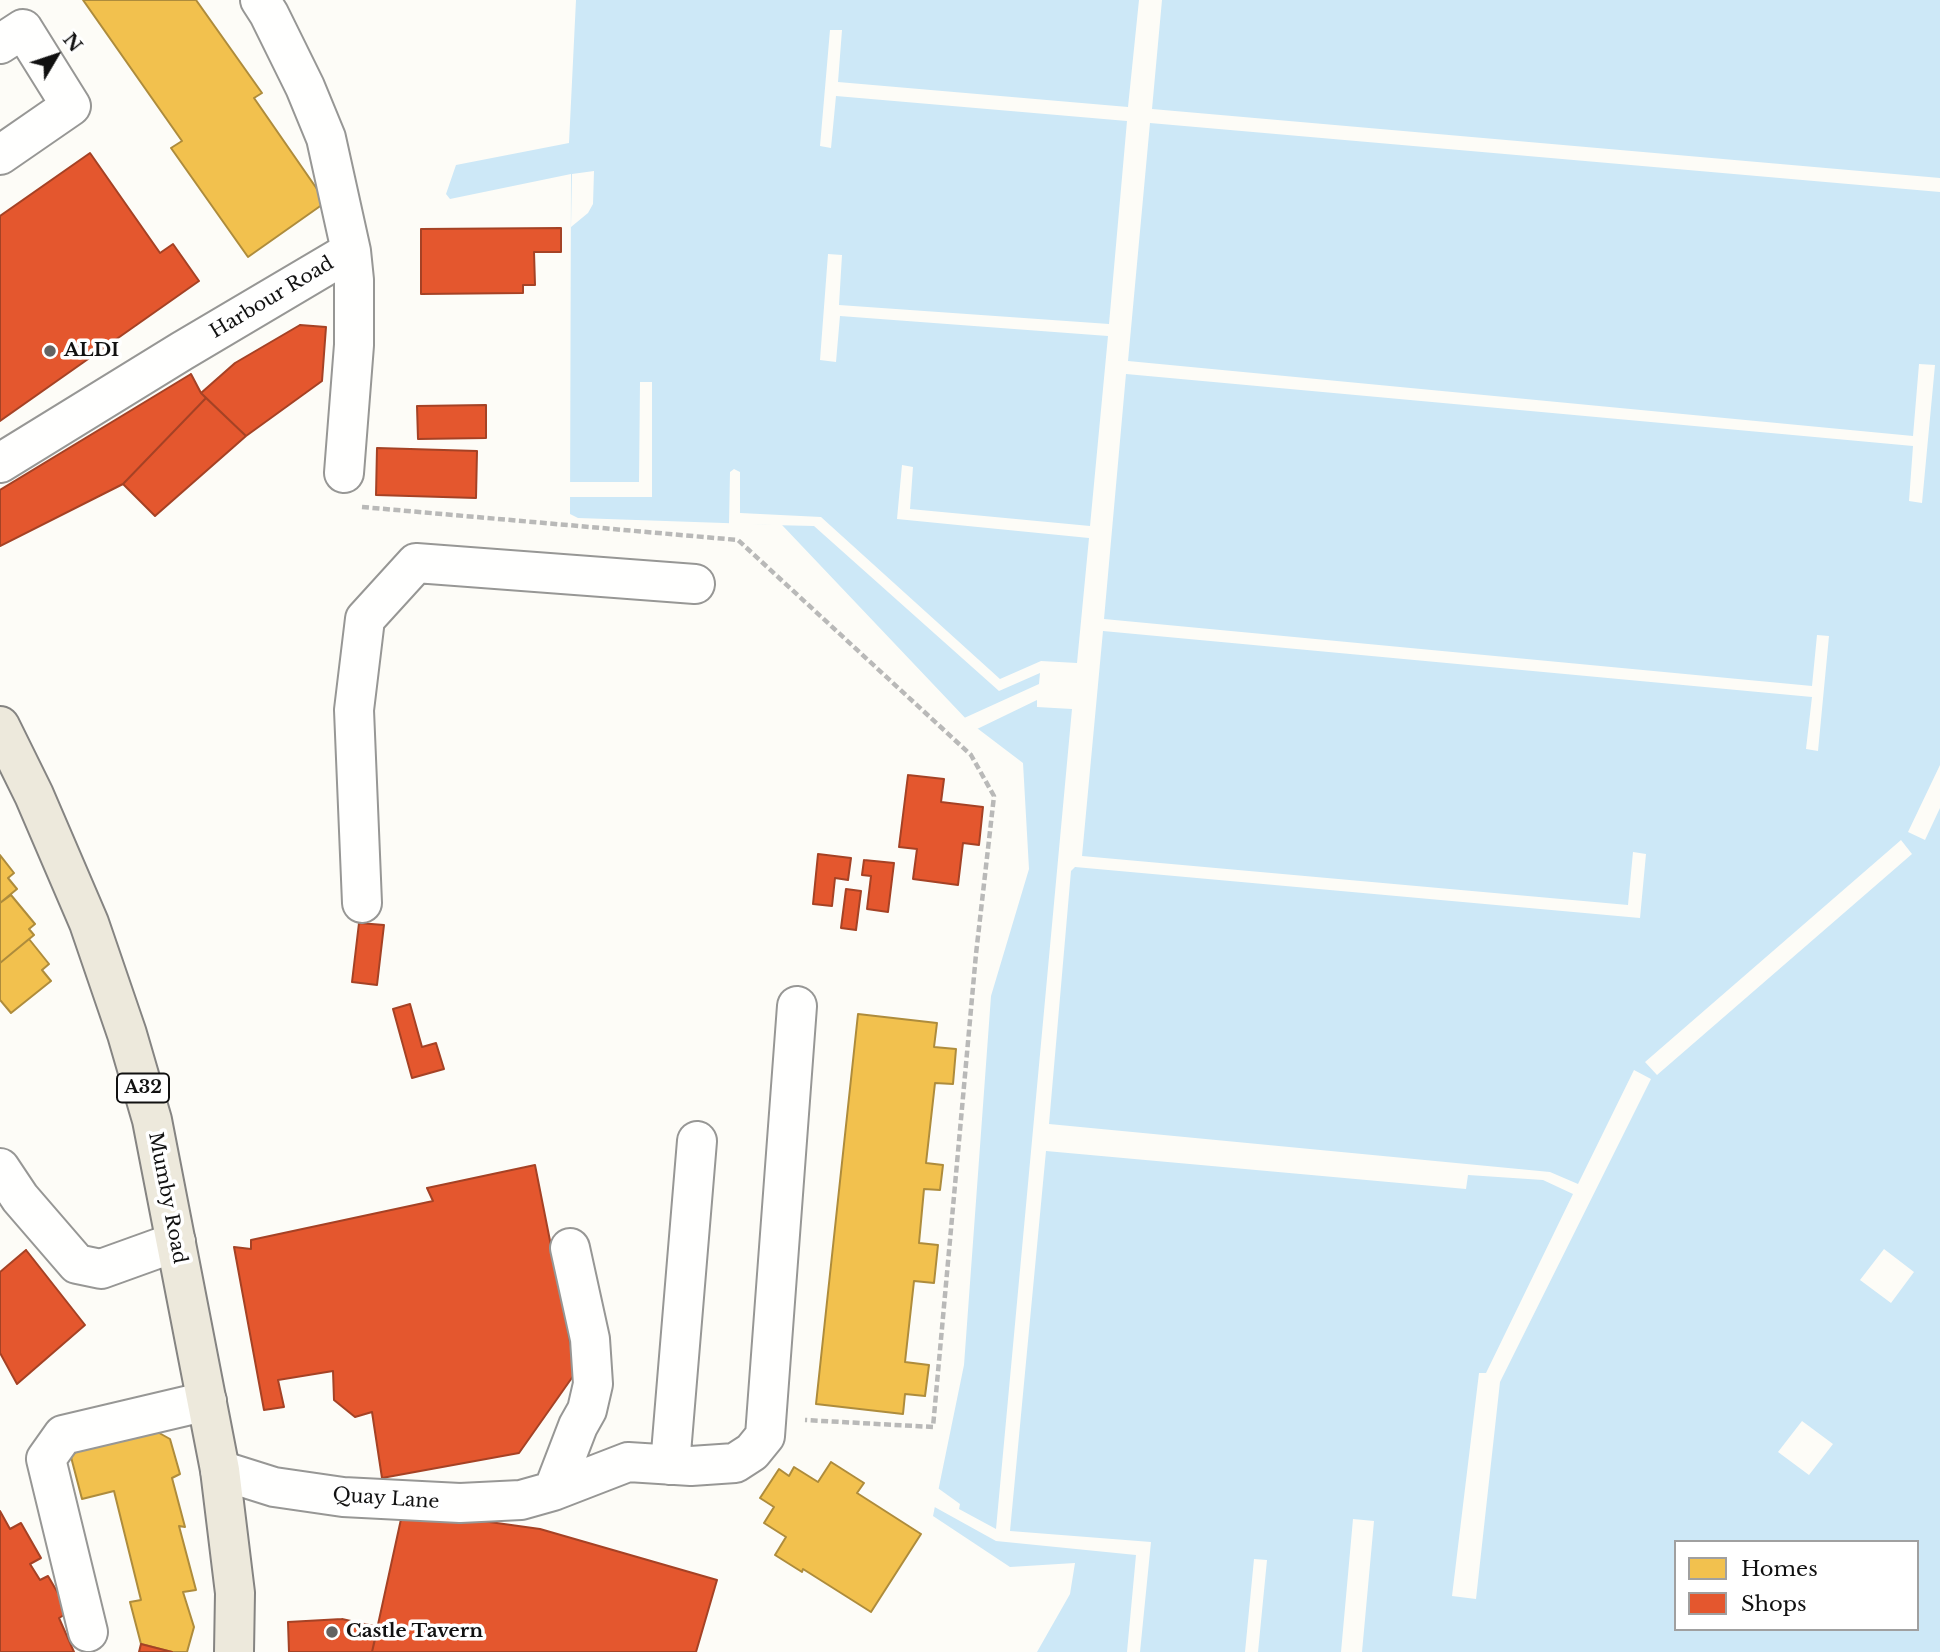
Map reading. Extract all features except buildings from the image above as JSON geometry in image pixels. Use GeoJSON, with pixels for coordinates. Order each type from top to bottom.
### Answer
{"type":"FeatureCollection","features":[{"type":"Feature","properties":{"kind":"main road","name":"Mumby Road"},"geometry":{"type":"LineString","coordinates":[[0,726],[73,884],[118,1004],[152,1120],[220,1470],[235,1593],[234,1652]]}},
{"type":"Feature","properties":{"kind":"street","name":"Harbour Road"},"geometry":{"type":"LineString","coordinates":[[0,463],[351,251],[326,138],[305,87],[260,0]]}},
{"type":"Feature","properties":{"kind":"street"},"geometry":{"type":"LineString","coordinates":[[0,44],[23,29],[71,106],[0,155]]}},
{"type":"Feature","properties":{"kind":"street"},"geometry":{"type":"LineString","coordinates":[[344,473],[354,345],[351,251]]}},
{"type":"Feature","properties":{"kind":"street"},"geometry":{"type":"LineString","coordinates":[[362,903],[354,710],[365,619],[416,563],[695,584]]}},
{"type":"Feature","properties":{"kind":"street","name":"Quay Lane"},"geometry":{"type":"LineString","coordinates":[[220,1470],[274,1487],[363,1499],[460,1503],[521,1500],[553,1491],[628,1462],[680,1465],[735,1463],[752,1452],[765,1436],[797,1006]]}},
{"type":"Feature","properties":{"kind":"street"},"geometry":{"type":"LineString","coordinates":[[680,1465],[697,1141]]}},
{"type":"Feature","properties":{"kind":"street"},"geometry":{"type":"LineString","coordinates":[[0,1168],[20,1198],[77,1264],[101,1269],[176,1242]]}},
{"type":"Feature","properties":{"kind":"street"},"geometry":{"type":"LineString","coordinates":[[553,1491],[592,1393],[590,1339],[570,1248]]}},
{"type":"Feature","properties":{"kind":"street"},"geometry":{"type":"LineString","coordinates":[[88,1632],[46,1459],[63,1435],[206,1401]]}},
{"type":"Feature","properties":{"kind":"path"},"geometry":{"type":"LineString","coordinates":[[344,473],[344,506],[738,540],[971,755],[994,796],[976,954],[933,1427],[765,1417]]}},
{"type":"Feature","properties":{"kind":"water"},"geometry":{"type":"Polygon","coordinates":[[[576,0],[1940,0],[1940,1652],[1037,1652],[1070,1594],[1075,1563],[1010,1567],[933,1516],[964,1365],[991,996],[1029,869],[1023,763],[969,722],[782,525],[578,518],[570,514],[571,174],[450,199],[446,194],[456,165],[569,143],[576,0]]]}},
{"type":"Feature","properties":{"kind":"pier"},"geometry":{"type":"Polygon","coordinates":[[[1139,0],[1162,0],[1152,109],[1940,178],[1940,192],[1150,123],[1128,361],[1913,436],[1919,364],[1935,365],[1922,503],[1909,501],[1913,446],[1126,374],[1104,619],[1812,686],[1817,635],[1829,636],[1818,751],[1806,749],[1812,697],[1103,631],[1082,856],[1628,905],[1633,852],[1646,854],[1640,918],[1075,867],[1071,871],[1049,1124],[1550,1172],[1578,1184],[1634,1070],[1651,1079],[1500,1382],[1476,1599],[1452,1596],[1479,1373],[1486,1373],[1573,1194],[1543,1180],[1468,1175],[1466,1189],[1046,1151],[1010,1531],[1151,1542],[1140,1652],[1127,1652],[1136,1555],[996,1541],[931,1505],[935,1486],[960,1504],[959,1509],[996,1529],[1072,709],[1037,707],[1037,700],[975,730],[962,719],[1039,684],[1040,673],[999,691],[814,526],[729,524],[730,472],[734,469],[740,472],[740,513],[821,517],[1000,679],[1041,661],[1077,663],[1089,538],[897,519],[902,465],[913,467],[910,509],[1090,526],[1108,336],[840,316],[836,362],[820,360],[828,254],[842,255],[839,305],[1109,324],[1127,121],[836,96],[831,148],[820,146],[830,30],[842,30],[838,82],[1128,107],[1139,0]]]}},
{"type":"Feature","properties":{"kind":"pier"},"geometry":{"type":"Polygon","coordinates":[[[594,171],[593,204],[588,213],[571,227],[572,174],[594,171]]]}},
{"type":"Feature","properties":{"kind":"pier"},"geometry":{"type":"Polygon","coordinates":[[[640,382],[652,382],[652,497],[566,497],[565,482],[639,482],[640,382]]]}},
{"type":"Feature","properties":{"kind":"pier"},"geometry":{"type":"Polygon","coordinates":[[[1940,765],[1940,808],[1925,840],[1908,832],[1940,765]]]}},
{"type":"Feature","properties":{"kind":"pier"},"geometry":{"type":"Polygon","coordinates":[[[1901,840],[1912,854],[1657,1075],[1645,1062],[1901,840]]]}},
{"type":"Feature","properties":{"kind":"pier"},"geometry":{"type":"Polygon","coordinates":[[[1884,1249],[1914,1272],[1891,1303],[1860,1280],[1884,1249]]]}},
{"type":"Feature","properties":{"kind":"pier"},"geometry":{"type":"Polygon","coordinates":[[[1802,1421],[1833,1444],[1809,1475],[1778,1452],[1802,1421]]]}},
{"type":"Feature","properties":{"kind":"pier"},"geometry":{"type":"Polygon","coordinates":[[[1353,1519],[1374,1521],[1362,1652],[1341,1652],[1353,1519]]]}},
{"type":"Feature","properties":{"kind":"pier"},"geometry":{"type":"Polygon","coordinates":[[[1254,1559],[1267,1560],[1258,1652],[1245,1652],[1254,1559]]]}},
{"type":"Feature","properties":{"kind":"place","name":"ALDI"},"geometry":{"type":"Point","coordinates":[50,351]}},
{"type":"Feature","properties":{"kind":"place","name":"Castle Tavern"},"geometry":{"type":"Point","coordinates":[332,1632]}}]}
